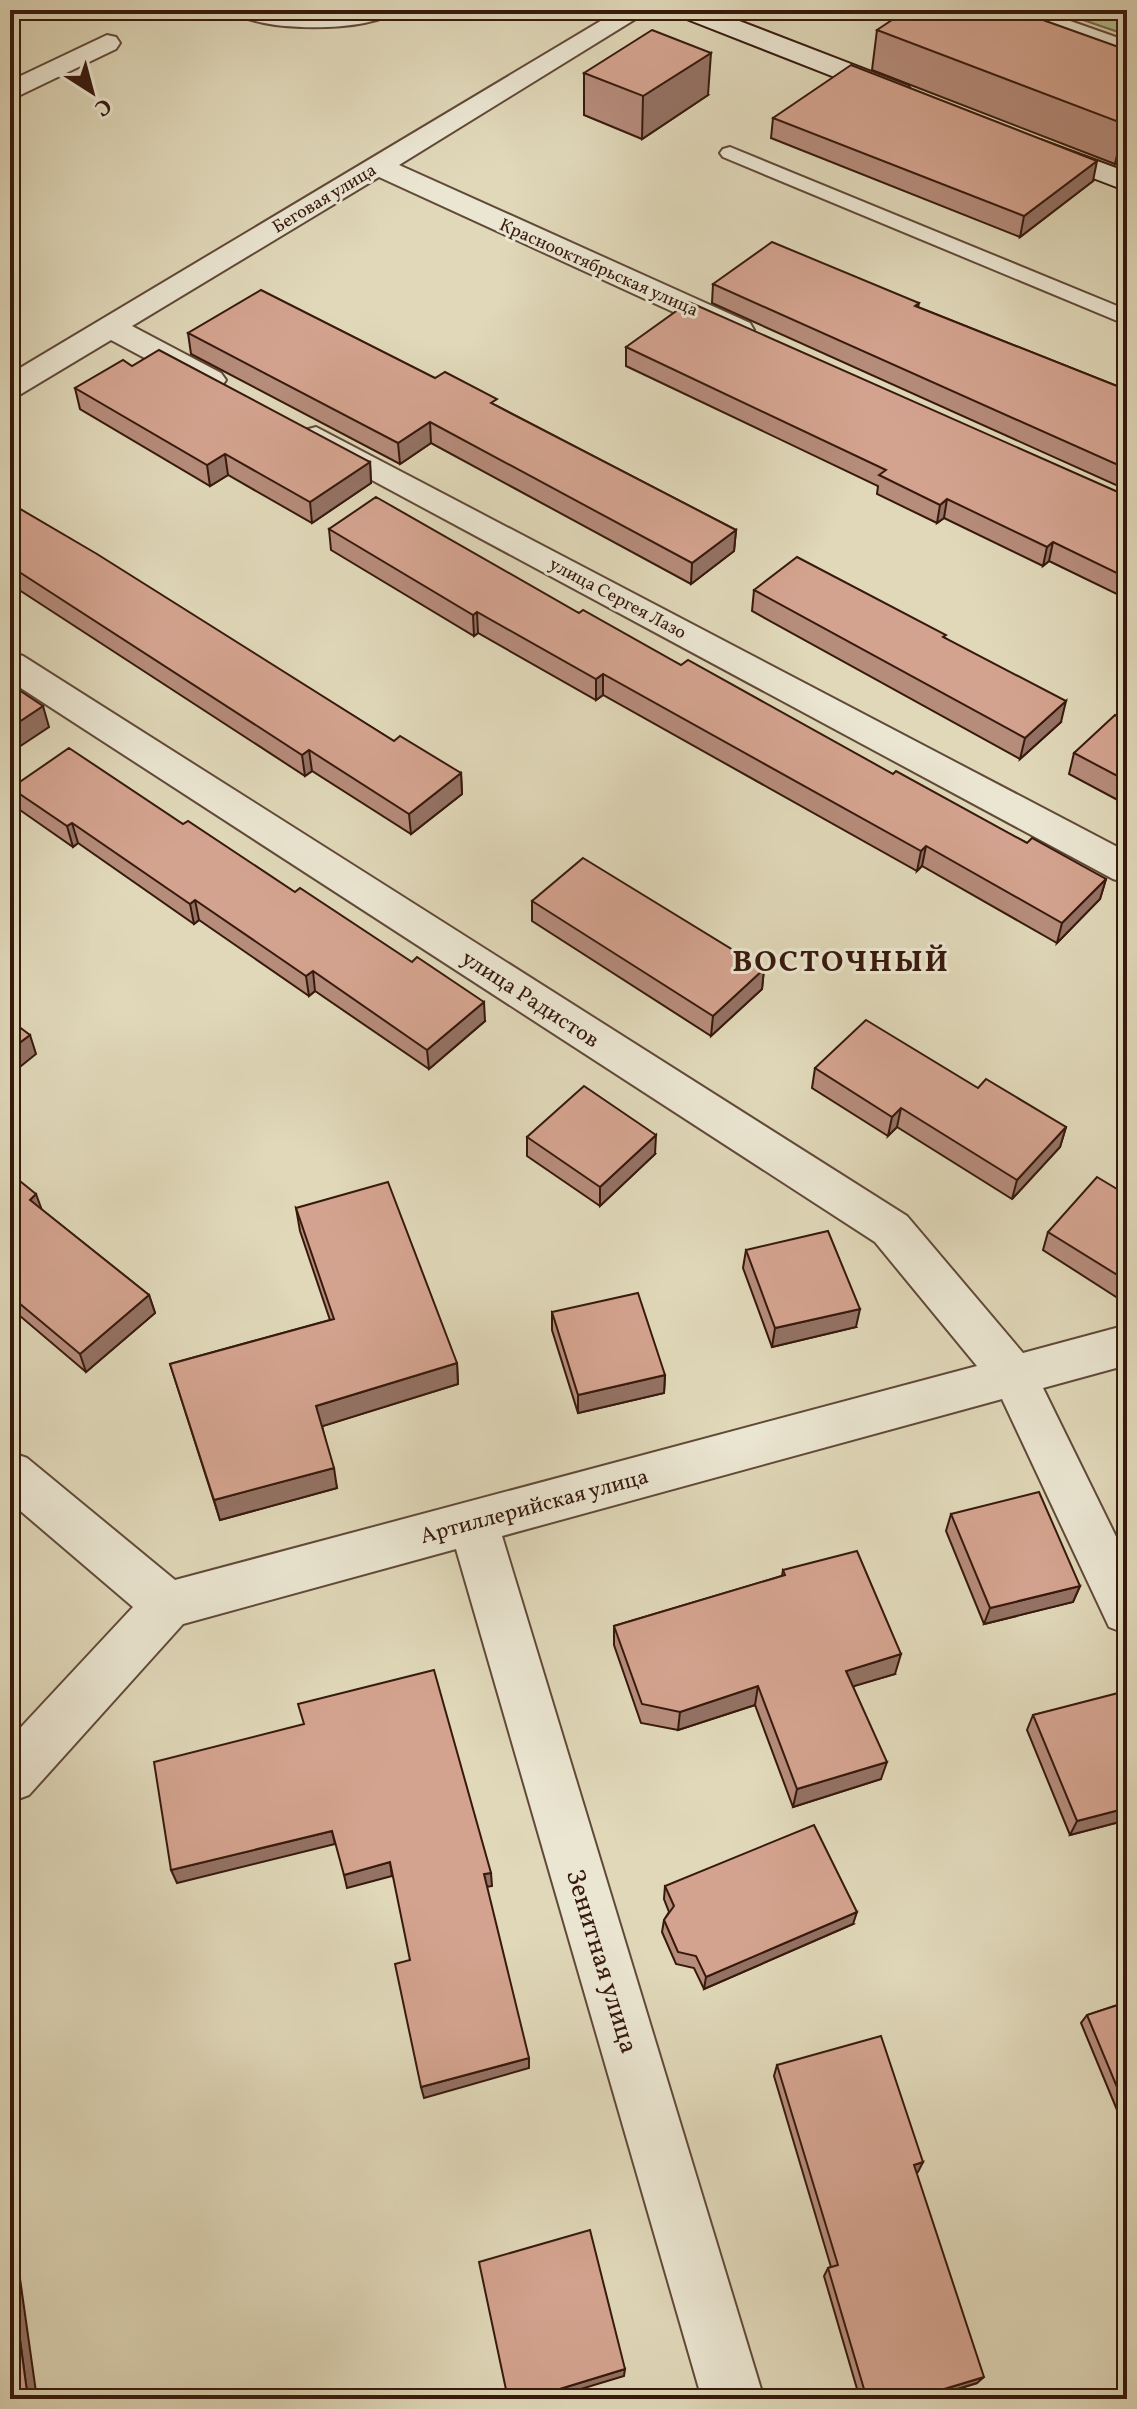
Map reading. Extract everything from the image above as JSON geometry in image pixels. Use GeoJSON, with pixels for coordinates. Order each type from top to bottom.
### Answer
{"type":"FeatureCollection","features":[{"type":"Feature","properties":{"kind":"street","name":"Беговая улица"},"geometry":{"type":"LineString","coordinates":[[10,387],[637,10]]}},
{"type":"Feature","properties":{"kind":"street"},"geometry":{"type":"LineString","coordinates":[[688,10],[922,102]]}},
{"type":"Feature","properties":{"kind":"street"},"geometry":{"type":"LineString","coordinates":[[10,92],[107,43]]}},
{"type":"Feature","properties":{"kind":"street"},"geometry":{"type":"LineString","coordinates":[[1010,136],[1127,182]]}},
{"type":"Feature","properties":{"kind":"street","name":"Краснооктябрьская улица"},"geometry":{"type":"LineString","coordinates":[[377,166],[767,343]]}},
{"type":"Feature","properties":{"kind":"street"},"geometry":{"type":"LineString","coordinates":[[110,327],[234,393]]}},
{"type":"Feature","properties":{"kind":"street","name":"улица Сергея Лазо"},"geometry":{"type":"LineString","coordinates":[[289,423],[1127,869]]}},
{"type":"Feature","properties":{"kind":"street","name":"улица Радистов"},"geometry":{"type":"LineString","coordinates":[[10,664],[891,1229],[1014,1376],[1127,1611]]}},
{"type":"Feature","properties":{"kind":"street","name":"Артиллерийская улица"},"geometry":{"type":"LineString","coordinates":[[168,1605],[1127,1345]]}},
{"type":"Feature","properties":{"kind":"street"},"geometry":{"type":"LineString","coordinates":[[10,1473],[168,1605],[10,1777]]}},
{"type":"Feature","properties":{"kind":"street","name":"Зенитная улица"},"geometry":{"type":"LineString","coordinates":[[473,1522],[733,2399]]}},
{"type":"Feature","properties":{"kind":"lane"},"geometry":{"type":"LineString","coordinates":[[241,10],[261,19],[354,18],[387,10]]}},
{"type":"Feature","properties":{"kind":"lane"},"geometry":{"type":"LineString","coordinates":[[1021,10],[1127,48]]}},
{"type":"Feature","properties":{"kind":"lane"},"geometry":{"type":"LineString","coordinates":[[730,153],[1127,318]]}},
{"type":"Feature","properties":{"kind":"green space"},"geometry":{"type":"Polygon","coordinates":[[[1054,10],[1127,10],[1127,35],[1054,10]]]}},
{"type":"Feature","properties":{"kind":"building"},"geometry":{"type":"Polygon","coordinates":[[[907,10],[1015,10],[1127,50],[1127,122],[1124,124],[877,30],[907,10]]]}},
{"type":"Feature","properties":{"kind":"building"},"geometry":{"type":"Polygon","coordinates":[[[652,30],[711,53],[643,96],[584,73],[652,30]]]}},
{"type":"Feature","properties":{"kind":"building"},"geometry":{"type":"Polygon","coordinates":[[[851,65],[1097,161],[1024,216],[773,118],[851,65]]]}},
{"type":"Feature","properties":{"kind":"building"},"geometry":{"type":"Polygon","coordinates":[[[772,242],[919,303],[915,306],[1127,390],[1127,469],[713,284],[772,242]]]}},
{"type":"Feature","properties":{"kind":"building"},"geometry":{"type":"Polygon","coordinates":[[[261,290],[435,378],[445,372],[497,399],[491,403],[736,530],[692,563],[430,422],[398,443],[188,333],[261,290]]]}},
{"type":"Feature","properties":{"kind":"building"},"geometry":{"type":"Polygon","coordinates":[[[689,302],[1127,496],[1127,578],[1053,542],[1047,547],[947,499],[940,505],[879,475],[886,470],[626,347],[689,302]]]}},
{"type":"Feature","properties":{"kind":"building"},"geometry":{"type":"Polygon","coordinates":[[[159,350],[370,462],[310,502],[225,454],[207,465],[75,388],[123,360],[132,366],[159,350]]]}},
{"type":"Feature","properties":{"kind":"building"},"geometry":{"type":"Polygon","coordinates":[[[376,497],[579,613],[583,610],[681,665],[688,660],[893,774],[896,771],[1027,843],[1032,838],[1106,879],[1062,923],[926,846],[921,851],[603,674],[596,679],[477,612],[473,615],[329,529],[376,497]]]}},
{"type":"Feature","properties":{"kind":"building"},"geometry":{"type":"Polygon","coordinates":[[[10,503],[97,554],[394,741],[400,736],[461,773],[409,814],[309,750],[302,755],[10,566],[10,503]]]}},
{"type":"Feature","properties":{"kind":"building"},"geometry":{"type":"Polygon","coordinates":[[[797,557],[1066,701],[1025,738],[754,590],[797,557]]]}},
{"type":"Feature","properties":{"kind":"building"},"geometry":{"type":"Polygon","coordinates":[[[10,684],[43,706],[10,728],[10,684]]]}},
{"type":"Feature","properties":{"kind":"building"},"geometry":{"type":"Polygon","coordinates":[[[1115,715],[1127,721],[1127,781],[1074,753],[1115,715]]]}},
{"type":"Feature","properties":{"kind":"building"},"geometry":{"type":"Polygon","coordinates":[[[69,748],[183,824],[188,821],[295,892],[300,888],[412,962],[417,957],[484,1002],[427,1050],[313,971],[306,976],[195,900],[190,904],[72,823],[67,826],[11,788],[69,748]]]}},
{"type":"Feature","properties":{"kind":"building"},"geometry":{"type":"Polygon","coordinates":[[[583,858],[764,969],[713,1016],[532,901],[583,858]]]}},
{"type":"Feature","properties":{"kind":"building"},"geometry":{"type":"Polygon","coordinates":[[[10,1020],[30,1035],[10,1050],[10,1020]]]}},
{"type":"Feature","properties":{"kind":"building"},"geometry":{"type":"Polygon","coordinates":[[[866,1020],[978,1088],[986,1079],[1066,1127],[1017,1180],[901,1108],[892,1117],[815,1068],[866,1020]]]}},
{"type":"Feature","properties":{"kind":"building"},"geometry":{"type":"Polygon","coordinates":[[[584,1086],[656,1135],[600,1187],[527,1137],[584,1086]]]}},
{"type":"Feature","properties":{"kind":"building"},"geometry":{"type":"Polygon","coordinates":[[[10,1173],[36,1194],[30,1200],[149,1295],[80,1354],[13,1298],[19,1293],[10,1285],[10,1173]]]}},
{"type":"Feature","properties":{"kind":"building"},"geometry":{"type":"Polygon","coordinates":[[[1097,1177],[1127,1195],[1127,1281],[1048,1232],[1097,1177]]]}},
{"type":"Feature","properties":{"kind":"building"},"geometry":{"type":"Polygon","coordinates":[[[388,1182],[457,1363],[316,1406],[334,1468],[214,1500],[170,1364],[334,1319],[296,1208],[388,1182]]]}},
{"type":"Feature","properties":{"kind":"building"},"geometry":{"type":"Polygon","coordinates":[[[828,1231],[860,1309],[775,1328],[746,1250],[828,1231]]]}},
{"type":"Feature","properties":{"kind":"building"},"geometry":{"type":"Polygon","coordinates":[[[638,1293],[665,1375],[578,1395],[552,1312],[638,1293]]]}},
{"type":"Feature","properties":{"kind":"building"},"geometry":{"type":"Polygon","coordinates":[[[1039,1492],[1080,1586],[990,1608],[951,1514],[1039,1492]]]}},
{"type":"Feature","properties":{"kind":"building"},"geometry":{"type":"Polygon","coordinates":[[[857,1551],[901,1654],[846,1671],[887,1762],[797,1789],[758,1686],[680,1712],[642,1704],[614,1626],[785,1575],[783,1570],[857,1551]]]}},
{"type":"Feature","properties":{"kind":"building"},"geometry":{"type":"Polygon","coordinates":[[[434,1670],[491,1873],[484,1874],[529,2058],[421,2087],[395,1964],[410,1960],[390,1862],[344,1875],[332,1831],[171,1870],[154,1762],[304,1724],[298,1704],[434,1670]]]}},
{"type":"Feature","properties":{"kind":"building"},"geometry":{"type":"Polygon","coordinates":[[[1126,1691],[1127,1808],[1077,1821],[1033,1715],[1126,1691]]]}},
{"type":"Feature","properties":{"kind":"building"},"geometry":{"type":"Polygon","coordinates":[[[814,1825],[857,1912],[706,1977],[696,1956],[678,1952],[664,1920],[674,1906],[665,1886],[814,1825]]]}},
{"type":"Feature","properties":{"kind":"building"},"geometry":{"type":"Polygon","coordinates":[[[1127,2002],[1127,2111],[1087,2015],[1127,2002]]]}},
{"type":"Feature","properties":{"kind":"building"},"geometry":{"type":"Polygon","coordinates":[[[881,2036],[923,2162],[914,2165],[984,2377],[911,2399],[867,2399],[828,2268],[838,2265],[777,2065],[881,2036]]]}},
{"type":"Feature","properties":{"kind":"building"},"geometry":{"type":"Polygon","coordinates":[[[590,2230],[625,2369],[527,2399],[508,2399],[479,2262],[590,2230]]]}},
{"type":"Feature","properties":{"kind":"building"},"geometry":{"type":"Polygon","coordinates":[[[10,2266],[28,2399],[10,2399],[10,2266]]]}},
{"type":"Feature","properties":{"kind":"district","name":"ВОСТОЧНЫЙ"},"geometry":{"type":"Point","coordinates":[841,961]}}]}
